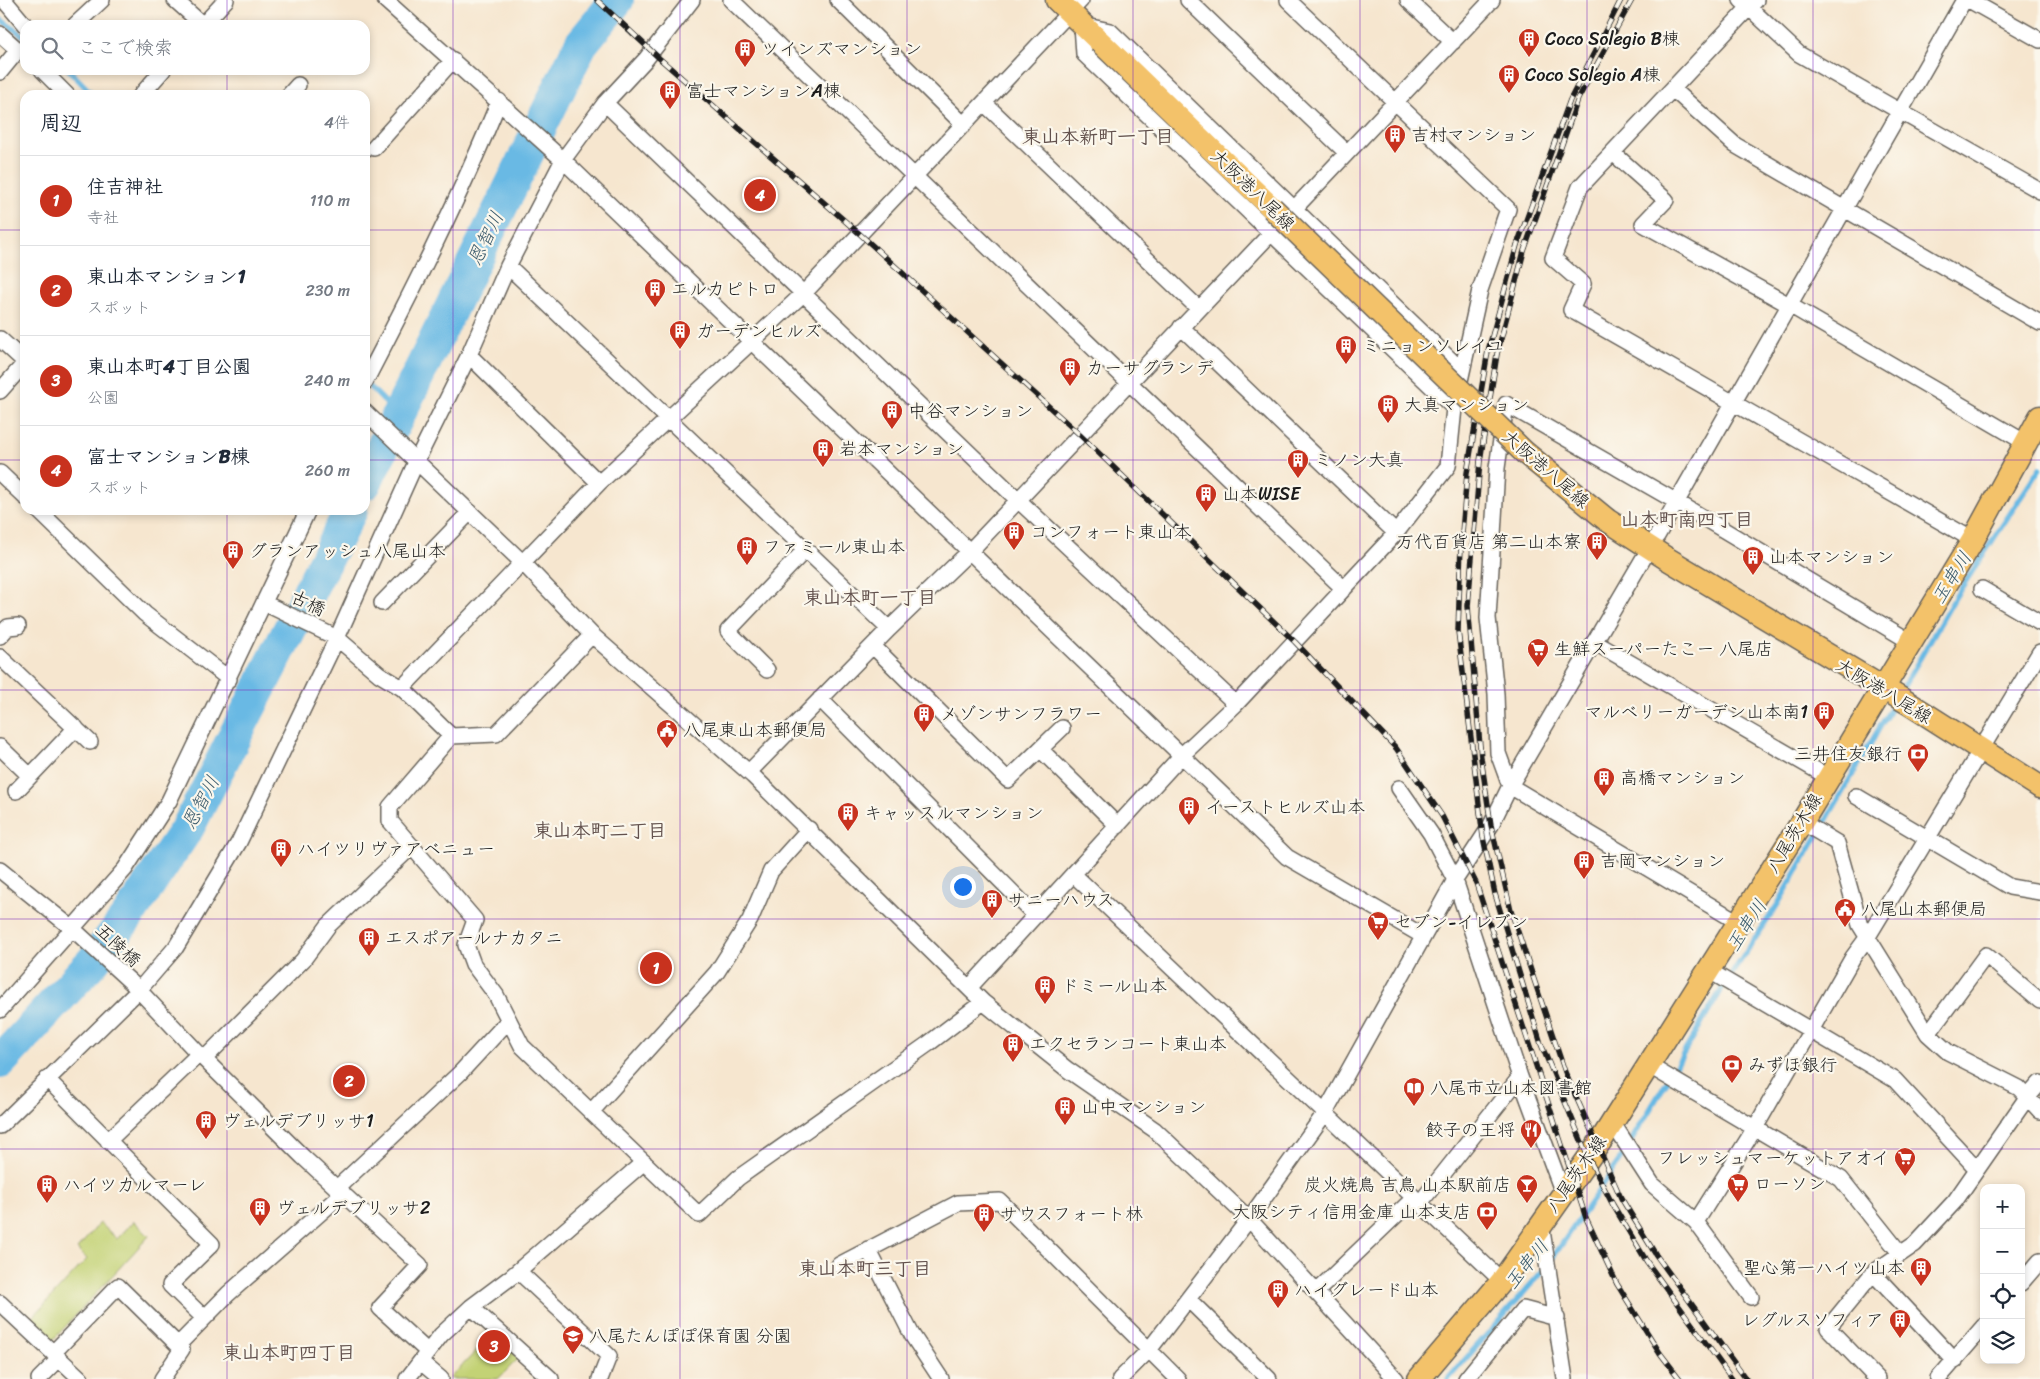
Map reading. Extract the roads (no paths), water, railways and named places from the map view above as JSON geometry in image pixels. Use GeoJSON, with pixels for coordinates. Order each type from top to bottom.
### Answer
{"type":"FeatureCollection","features":[{"type":"Feature","properties":{"kind":"main road","name":"大阪港八尾線"},"geometry":{"type":"LineString","coordinates":[[1072,9],[1272,208],[1524,452],[1566,489],[1607,520],[1666,558],[1893,695],[2040,787]]}},
{"type":"Feature","properties":{"kind":"main road","name":"八尾茨木線"},"geometry":{"type":"LineString","coordinates":[[1418,1379],[1502,1281],[1563,1194],[1612,1122],[1738,922],[1805,824],[1828,777],[1893,695],[1911,642],[1972,540],[2040,416]]}},
{"type":"Feature","properties":{"kind":"street"},"geometry":{"type":"LineString","coordinates":[[4,0],[22,20]]}},
{"type":"Feature","properties":{"kind":"street"},"geometry":{"type":"LineString","coordinates":[[80,20],[102,0]]}},
{"type":"Feature","properties":{"kind":"street"},"geometry":{"type":"LineString","coordinates":[[175,0],[197,20]]}},
{"type":"Feature","properties":{"kind":"street"},"geometry":{"type":"LineString","coordinates":[[208,20],[226,0]]}},
{"type":"Feature","properties":{"kind":"street"},"geometry":{"type":"LineString","coordinates":[[385,0],[559,156],[1287,857],[1423,936]]}},
{"type":"Feature","properties":{"kind":"street"},"geometry":{"type":"LineString","coordinates":[[0,1126],[176,947],[239,842],[416,459],[469,355],[559,156],[646,59],[692,0]]}},
{"type":"Feature","properties":{"kind":"street"},"geometry":{"type":"LineString","coordinates":[[731,0],[1344,589]]}},
{"type":"Feature","properties":{"kind":"street"},"geometry":{"type":"LineString","coordinates":[[838,0],[964,125]]}},
{"type":"Feature","properties":{"kind":"street"},"geometry":{"type":"LineString","coordinates":[[1188,0],[1348,153]]}},
{"type":"Feature","properties":{"kind":"street"},"geometry":{"type":"LineString","coordinates":[[1408,0],[1452,42]]}},
{"type":"Feature","properties":{"kind":"street"},"geometry":{"type":"LineString","coordinates":[[749,772],[970,551],[1198,308],[1492,0]]}},
{"type":"Feature","properties":{"kind":"street"},"geometry":{"type":"LineString","coordinates":[[1657,536],[1791,306],[1844,208],[1964,0]]}},
{"type":"Feature","properties":{"kind":"street"},"geometry":{"type":"LineString","coordinates":[[1969,0],[2040,40]]}},
{"type":"Feature","properties":{"kind":"street"},"geometry":{"type":"LineString","coordinates":[[969,988],[1182,755],[1236,704],[1396,533],[1448,466],[1454,408],[1480,290],[1508,209],[1395,103],[1293,2]]}},
{"type":"Feature","properties":{"kind":"street"},"geometry":{"type":"LineString","coordinates":[[1972,540],[1571,310],[1584,284],[1554,258],[1580,187],[1674,90],[1749,3],[1799,54],[2040,191]]}},
{"type":"Feature","properties":{"kind":"street"},"geometry":{"type":"LineString","coordinates":[[1072,9],[1110,31],[1462,371]]}},
{"type":"Feature","properties":{"kind":"street"},"geometry":{"type":"LineString","coordinates":[[402,688],[524,564],[599,483],[804,293],[1072,9]]}},
{"type":"Feature","properties":{"kind":"street"},"geometry":{"type":"LineString","coordinates":[[1072,9],[1084,54],[1454,408]]}},
{"type":"Feature","properties":{"kind":"street"},"geometry":{"type":"LineString","coordinates":[[0,34],[20,49]]}},
{"type":"Feature","properties":{"kind":"street"},"geometry":{"type":"LineString","coordinates":[[0,72],[20,51]]}},
{"type":"Feature","properties":{"kind":"street"},"geometry":{"type":"LineString","coordinates":[[374,148],[453,60]]}},
{"type":"Feature","properties":{"kind":"street"},"geometry":{"type":"LineString","coordinates":[[47,75],[62,90]]}},
{"type":"Feature","properties":{"kind":"street"},"geometry":{"type":"LineString","coordinates":[[145,90],[159,75]]}},
{"type":"Feature","properties":{"kind":"street"},"geometry":{"type":"LineString","coordinates":[[1674,90],[1735,145],[2040,322]]}},
{"type":"Feature","properties":{"kind":"street"},"geometry":{"type":"LineString","coordinates":[[370,373],[404,309],[472,166],[499,101]]}},
{"type":"Feature","properties":{"kind":"street"},"geometry":{"type":"LineString","coordinates":[[605,103],[1018,500],[1236,704]]}},
{"type":"Feature","properties":{"kind":"street"},"geometry":{"type":"LineString","coordinates":[[984,103],[1198,308]]}},
{"type":"Feature","properties":{"kind":"street"},"geometry":{"type":"LineString","coordinates":[[1613,153],[1666,200],[1643,224],[1791,306],[2026,443]]}},
{"type":"Feature","properties":{"kind":"street"},"geometry":{"type":"LineString","coordinates":[[508,266],[889,630]]}},
{"type":"Feature","properties":{"kind":"street"},"geometry":{"type":"LineString","coordinates":[[1181,327],[1396,533]]}},
{"type":"Feature","properties":{"kind":"street"},"geometry":{"type":"LineString","coordinates":[[0,339],[20,358]]}},
{"type":"Feature","properties":{"kind":"street"},"geometry":{"type":"LineString","coordinates":[[469,355],[599,483]]}},
{"type":"Feature","properties":{"kind":"street"},"geometry":{"type":"LineString","coordinates":[[0,391],[20,369]]}},
{"type":"Feature","properties":{"kind":"street"},"geometry":{"type":"LineString","coordinates":[[1738,922],[1510,786],[1498,753],[1496,694],[1488,618],[1497,468],[1506,404],[1676,502],[1911,642]]}},
{"type":"Feature","properties":{"kind":"street"},"geometry":{"type":"LineString","coordinates":[[370,417],[524,564],[592,636],[749,772],[983,1002],[1068,1070],[1155,1130],[1249,1219],[1396,1379]]}},
{"type":"Feature","properties":{"kind":"street"},"geometry":{"type":"LineString","coordinates":[[0,472],[20,492]]}},
{"type":"Feature","properties":{"kind":"street"},"geometry":{"type":"LineString","coordinates":[[382,603],[470,512]]}},
{"type":"Feature","properties":{"kind":"street"},"geometry":{"type":"LineString","coordinates":[[43,515],[145,614],[229,679]]}},
{"type":"Feature","properties":{"kind":"street"},"geometry":{"type":"LineString","coordinates":[[0,1010],[75,931],[125,869],[169,801],[268,604],[306,515]]}},
{"type":"Feature","properties":{"kind":"street"},"geometry":{"type":"LineString","coordinates":[[767,670],[728,631],[805,550]]}},
{"type":"Feature","properties":{"kind":"street"},"geometry":{"type":"LineString","coordinates":[[1120,1379],[1149,1350],[1249,1219],[1325,1113],[1455,880],[1491,825],[1510,786],[1643,559]]}},
{"type":"Feature","properties":{"kind":"street"},"geometry":{"type":"LineString","coordinates":[[1982,589],[2040,624]]}},
{"type":"Feature","properties":{"kind":"street","name":"古橋"},"geometry":{"type":"LineString","coordinates":[[268,604],[333,636],[379,674],[402,688],[451,736]]}},
{"type":"Feature","properties":{"kind":"street"},"geometry":{"type":"LineString","coordinates":[[0,636],[8,627],[18,626]]}},
{"type":"Feature","properties":{"kind":"street"},"geometry":{"type":"LineString","coordinates":[[592,636],[496,734],[451,736],[390,807],[390,821],[474,920],[466,945],[472,964],[496,995],[522,1046],[699,1215],[738,1178],[928,1044],[983,1002]]}},
{"type":"Feature","properties":{"kind":"street"},"geometry":{"type":"LineString","coordinates":[[1594,642],[1828,777]]}},
{"type":"Feature","properties":{"kind":"street"},"geometry":{"type":"LineString","coordinates":[[873,646],[1008,780],[1062,728]]}},
{"type":"Feature","properties":{"kind":"street"},"geometry":{"type":"LineString","coordinates":[[1696,1222],[1755,1128],[1813,1030],[1853,957],[1867,938],[2040,652]]}},
{"type":"Feature","properties":{"kind":"street"},"geometry":{"type":"LineString","coordinates":[[0,657],[90,742]]}},
{"type":"Feature","properties":{"kind":"street"},"geometry":{"type":"LineString","coordinates":[[820,699],[1035,915]]}},
{"type":"Feature","properties":{"kind":"street"},"geometry":{"type":"LineString","coordinates":[[16,791],[76,728]]}},
{"type":"Feature","properties":{"kind":"street"},"geometry":{"type":"LineString","coordinates":[[0,747],[30,776]]}},
{"type":"Feature","properties":{"kind":"street"},"geometry":{"type":"LineString","coordinates":[[1040,749],[1118,826]]}},
{"type":"Feature","properties":{"kind":"street"},"geometry":{"type":"LineString","coordinates":[[1400,788],[1431,834],[1455,880],[1520,1077],[1563,1194]]}},
{"type":"Feature","properties":{"kind":"street"},"geometry":{"type":"LineString","coordinates":[[1856,796],[2010,887],[2040,892]]}},
{"type":"Feature","properties":{"kind":"street"},"geometry":{"type":"LineString","coordinates":[[1805,824],[1837,844],[1860,925],[1928,1034],[1948,1052],[2019,1088],[2026,1099],[2040,1111]]}},
{"type":"Feature","properties":{"kind":"street"},"geometry":{"type":"LineString","coordinates":[[592,1111],[717,972],[750,920],[771,872],[809,829]]}},
{"type":"Feature","properties":{"kind":"street"},"geometry":{"type":"LineString","coordinates":[[108,1141],[202,1056],[303,960],[328,926],[412,846]]}},
{"type":"Feature","properties":{"kind":"street","name":"五陵橋"},"geometry":{"type":"LineString","coordinates":[[0,870],[75,931],[136,987],[202,1056],[340,1191],[420,1264],[380,1308],[425,1357]]}},
{"type":"Feature","properties":{"kind":"street"},"geometry":{"type":"LineString","coordinates":[[1073,874],[1502,1281]]}},
{"type":"Feature","properties":{"kind":"street"},"geometry":{"type":"LineString","coordinates":[[1928,1034],[1986,955],[2040,1001]]}},
{"type":"Feature","properties":{"kind":"street"},"geometry":{"type":"LineString","coordinates":[[1708,970],[1813,1030],[1895,1080],[1977,1169]]}},
{"type":"Feature","properties":{"kind":"street"},"geometry":{"type":"LineString","coordinates":[[178,1344],[340,1191],[460,1072],[509,1020]]}},
{"type":"Feature","properties":{"kind":"street"},"geometry":{"type":"LineString","coordinates":[[1648,1065],[1841,1179],[1900,1253]]}},
{"type":"Feature","properties":{"kind":"street"},"geometry":{"type":"LineString","coordinates":[[1316,1292],[1417,1200],[1520,1077]]}},
{"type":"Feature","properties":{"kind":"street"},"geometry":{"type":"LineString","coordinates":[[47,1079],[212,1244],[170,1285],[204,1318]]}},
{"type":"Feature","properties":{"kind":"street"},"geometry":{"type":"LineString","coordinates":[[1877,1379],[1828,1328],[1874,1273],[1915,1244],[1955,1201],[2026,1099],[2040,1083]]}},
{"type":"Feature","properties":{"kind":"street"},"geometry":{"type":"LineString","coordinates":[[1612,1122],[1652,1184],[1696,1222],[1750,1297]]}},
{"type":"Feature","properties":{"kind":"street"},"geometry":{"type":"LineString","coordinates":[[407,1379],[441,1336],[471,1307],[518,1271],[644,1162]]}},
{"type":"Feature","properties":{"kind":"street"},"geometry":{"type":"LineString","coordinates":[[839,1264],[958,1203],[1000,1201],[1178,1379]]}},
{"type":"Feature","properties":{"kind":"street"},"geometry":{"type":"LineString","coordinates":[[1541,1224],[1565,1379]]}},
{"type":"Feature","properties":{"kind":"street"},"geometry":{"type":"LineString","coordinates":[[868,1249],[912,1335],[941,1379]]}},
{"type":"Feature","properties":{"kind":"street"},"geometry":{"type":"LineString","coordinates":[[2025,1278],[2040,1261]]}},
{"type":"Feature","properties":{"kind":"street"},"geometry":{"type":"LineString","coordinates":[[518,1271],[609,1356],[600,1379]]}},
{"type":"Feature","properties":{"kind":"street"},"geometry":{"type":"LineString","coordinates":[[1874,1273],[1955,1361]]}},
{"type":"Feature","properties":{"kind":"street"},"geometry":{"type":"LineString","coordinates":[[39,1379],[56,1356],[118,1286],[182,1349],[162,1379]]}},
{"type":"Feature","properties":{"kind":"street"},"geometry":{"type":"LineString","coordinates":[[1188,1299],[1269,1379]]}},
{"type":"Feature","properties":{"kind":"street"},"geometry":{"type":"LineString","coordinates":[[471,1307],[551,1379]]}},
{"type":"Feature","properties":{"kind":"street"},"geometry":{"type":"LineString","coordinates":[[1466,1379],[1523,1309],[1557,1318]]}},
{"type":"Feature","properties":{"kind":"street"},"geometry":{"type":"LineString","coordinates":[[2,1310],[81,1379]]}},
{"type":"Feature","properties":{"kind":"street"},"geometry":{"type":"LineString","coordinates":[[1938,1379],[1980,1331]]}},
{"type":"Feature","properties":{"kind":"street"},"geometry":{"type":"LineString","coordinates":[[425,1357],[441,1379]]}},
{"type":"Feature","properties":{"kind":"waterway","name":"恩智川"},"geometry":{"type":"LineString","coordinates":[[370,473],[581,44],[617,0]]}},
{"type":"Feature","properties":{"kind":"waterway"},"geometry":{"type":"LineString","coordinates":[[0,19],[20,33]]}},
{"type":"Feature","properties":{"kind":"waterway"},"geometry":{"type":"LineString","coordinates":[[74,75],[88,90]]}},
{"type":"Feature","properties":{"kind":"waterway"},"geometry":{"type":"LineString","coordinates":[[370,387],[399,416]]}},
{"type":"Feature","properties":{"kind":"waterway","name":"玉串川"},"geometry":{"type":"LineString","coordinates":[[1900,693],[1956,596],[2040,468]]}},
{"type":"Feature","properties":{"kind":"waterway","name":"恩智川"},"geometry":{"type":"LineString","coordinates":[[0,1062],[93,961],[128,916],[188,827],[348,515]]}},
{"type":"Feature","properties":{"kind":"waterway","name":"玉串川"},"geometry":{"type":"LineString","coordinates":[[1448,1379],[1547,1266],[1621,1158],[1725,984],[1778,904],[1895,701]]}},
{"type":"Feature","properties":{"kind":"railway"},"geometry":{"type":"LineString","coordinates":[[597,0],[659,58],[861,235],[1080,435],[1295,642],[1396,748],[1442,816],[1476,883],[1586,1218],[1617,1284],[1660,1353],[1680,1379]]}},
{"type":"Feature","properties":{"kind":"railway"},"geometry":{"type":"LineString","coordinates":[[1621,0],[1570,100],[1517,245],[1488,351],[1467,473],[1461,545],[1458,631],[1483,837],[1495,894],[1541,1044],[1588,1157],[1613,1205],[1647,1262],[1732,1379]]}},
{"type":"Feature","properties":{"kind":"railway"},"geometry":{"type":"LineString","coordinates":[[1632,0],[1578,99],[1524,251],[1497,354],[1480,461],[1468,606],[1481,758],[1491,825],[1511,911],[1565,1072],[1621,1198],[1656,1255],[1746,1379]]}},
{"type":"Feature","properties":{"kind":"place","name":"Coco Solegio B棟"},"geometry":{"type":"Point","coordinates":[1529,58]}},
{"type":"Feature","properties":{"kind":"place","name":"ツインズマンション"},"geometry":{"type":"Point","coordinates":[745,68]}},
{"type":"Feature","properties":{"kind":"place","name":"Coco Solegio A棟"},"geometry":{"type":"Point","coordinates":[1509,94]}},
{"type":"Feature","properties":{"kind":"place","name":"富士マンションA棟"},"geometry":{"type":"Point","coordinates":[670,110]}},
{"type":"Feature","properties":{"kind":"place","name":"吉村マンション"},"geometry":{"type":"Point","coordinates":[1395,154]}},
{"type":"Feature","properties":{"kind":"place","name":"富士マンションB棟"},"geometry":{"type":"Point","coordinates":[760,195]}},
{"type":"Feature","properties":{"kind":"place","name":"エルカピトロ"},"geometry":{"type":"Point","coordinates":[655,308]}},
{"type":"Feature","properties":{"kind":"place","name":"ガーデンヒルズ"},"geometry":{"type":"Point","coordinates":[680,350]}},
{"type":"Feature","properties":{"kind":"place","name":"ミニョンソレイユ"},"geometry":{"type":"Point","coordinates":[1346,365]}},
{"type":"Feature","properties":{"kind":"place","name":"カーサグランデ"},"geometry":{"type":"Point","coordinates":[1070,387]}},
{"type":"Feature","properties":{"kind":"place","name":"大真マンション"},"geometry":{"type":"Point","coordinates":[1388,424]}},
{"type":"Feature","properties":{"kind":"place","name":"中谷マンション"},"geometry":{"type":"Point","coordinates":[892,430]}},
{"type":"Feature","properties":{"kind":"place","name":"岩本マンション"},"geometry":{"type":"Point","coordinates":[823,468]}},
{"type":"Feature","properties":{"kind":"place","name":"ミノン大真"},"geometry":{"type":"Point","coordinates":[1298,479]}},
{"type":"Feature","properties":{"kind":"place","name":"山本WISE"},"geometry":{"type":"Point","coordinates":[1206,513]}},
{"type":"Feature","properties":{"kind":"place","name":"コンフォート東山本"},"geometry":{"type":"Point","coordinates":[1014,551]}},
{"type":"Feature","properties":{"kind":"place","name":"万代百貨店 第二山本寮"},"geometry":{"type":"Point","coordinates":[1597,561]}},
{"type":"Feature","properties":{"kind":"place","name":"ファミール東山本"},"geometry":{"type":"Point","coordinates":[747,566]}},
{"type":"Feature","properties":{"kind":"place","name":"グランアッシュ八尾山本"},"geometry":{"type":"Point","coordinates":[233,570]}},
{"type":"Feature","properties":{"kind":"place","name":"山本マンション"},"geometry":{"type":"Point","coordinates":[1753,576]}},
{"type":"Feature","properties":{"kind":"place","name":"生鮮スーパーたこー 八尾店"},"geometry":{"type":"Point","coordinates":[1538,668]}},
{"type":"Feature","properties":{"kind":"place","name":"マルベリーガーデン山本南1"},"geometry":{"type":"Point","coordinates":[1824,731]}},
{"type":"Feature","properties":{"kind":"place","name":"メゾンサンフラワー"},"geometry":{"type":"Point","coordinates":[924,733]}},
{"type":"Feature","properties":{"kind":"place","name":"八尾東山本郵便局"},"geometry":{"type":"Point","coordinates":[667,749]}},
{"type":"Feature","properties":{"kind":"place","name":"三井住友銀行"},"geometry":{"type":"Point","coordinates":[1918,773]}},
{"type":"Feature","properties":{"kind":"place","name":"高橋マンション"},"geometry":{"type":"Point","coordinates":[1604,797]}},
{"type":"Feature","properties":{"kind":"place","name":"イーストヒルズ山本"},"geometry":{"type":"Point","coordinates":[1189,826]}},
{"type":"Feature","properties":{"kind":"place","name":"キャッスルマンション"},"geometry":{"type":"Point","coordinates":[848,832]}},
{"type":"Feature","properties":{"kind":"place","name":"ハイツリヴァアベニュー"},"geometry":{"type":"Point","coordinates":[281,868]}},
{"type":"Feature","properties":{"kind":"place","name":"吉岡マンション"},"geometry":{"type":"Point","coordinates":[1584,880]}},
{"type":"Feature","properties":{"kind":"place","name":"サニーハウス"},"geometry":{"type":"Point","coordinates":[992,919]}},
{"type":"Feature","properties":{"kind":"place","name":"八尾山本郵便局"},"geometry":{"type":"Point","coordinates":[1845,928]}},
{"type":"Feature","properties":{"kind":"place","name":"セブン-イレブン"},"geometry":{"type":"Point","coordinates":[1378,941]}},
{"type":"Feature","properties":{"kind":"place","name":"エスポアールナカタニ"},"geometry":{"type":"Point","coordinates":[369,957]}},
{"type":"Feature","properties":{"kind":"place","name":"住吉神社"},"geometry":{"type":"Point","coordinates":[656,968]}},
{"type":"Feature","properties":{"kind":"place","name":"ドミール山本"},"geometry":{"type":"Point","coordinates":[1045,1005]}},
{"type":"Feature","properties":{"kind":"place","name":"エクセランコート東山本"},"geometry":{"type":"Point","coordinates":[1013,1063]}},
{"type":"Feature","properties":{"kind":"place","name":"東山本マンション1"},"geometry":{"type":"Point","coordinates":[349,1081]}},
{"type":"Feature","properties":{"kind":"place","name":"みずほ銀行"},"geometry":{"type":"Point","coordinates":[1732,1084]}},
{"type":"Feature","properties":{"kind":"place","name":"八尾市立山本図書館"},"geometry":{"type":"Point","coordinates":[1414,1107]}},
{"type":"Feature","properties":{"kind":"place","name":"山中マンション"},"geometry":{"type":"Point","coordinates":[1065,1126]}},
{"type":"Feature","properties":{"kind":"place","name":"ヴェルデブリッサ1"},"geometry":{"type":"Point","coordinates":[206,1140]}},
{"type":"Feature","properties":{"kind":"place","name":"餃子の王将"},"geometry":{"type":"Point","coordinates":[1531,1149]}},
{"type":"Feature","properties":{"kind":"place","name":"フレッシュマーケットアオイ"},"geometry":{"type":"Point","coordinates":[1905,1177]}},
{"type":"Feature","properties":{"kind":"place","name":"ローソン"},"geometry":{"type":"Point","coordinates":[1738,1203]}},
{"type":"Feature","properties":{"kind":"place","name":"ハイツカルマーレ"},"geometry":{"type":"Point","coordinates":[47,1204]}},
{"type":"Feature","properties":{"kind":"place","name":"炭火焼鳥 吉鳥 山本駅前店"},"geometry":{"type":"Point","coordinates":[1527,1204]}},
{"type":"Feature","properties":{"kind":"place","name":"ヴェルデブリッサ2"},"geometry":{"type":"Point","coordinates":[260,1227]}},
{"type":"Feature","properties":{"kind":"place","name":"大阪シティ信用金庫 山本支店"},"geometry":{"type":"Point","coordinates":[1487,1231]}},
{"type":"Feature","properties":{"kind":"place","name":"サウスフォート林"},"geometry":{"type":"Point","coordinates":[984,1233]}},
{"type":"Feature","properties":{"kind":"place","name":"聖心第一ハイツ山本"},"geometry":{"type":"Point","coordinates":[1921,1287]}},
{"type":"Feature","properties":{"kind":"place","name":"ハイグレード山本"},"geometry":{"type":"Point","coordinates":[1278,1309]}},
{"type":"Feature","properties":{"kind":"place","name":"レグルスソフィア"},"geometry":{"type":"Point","coordinates":[1900,1339]}},
{"type":"Feature","properties":{"kind":"place","name":"東山本町4丁目公園"},"geometry":{"type":"Point","coordinates":[494,1346]}},
{"type":"Feature","properties":{"kind":"place","name":"八尾たんぽぽ保育園 分園"},"geometry":{"type":"Point","coordinates":[573,1355]}},
{"type":"Feature","properties":{"kind":"district","name":"東山本新町一丁目"},"geometry":{"type":"Point","coordinates":[1098,136]}},
{"type":"Feature","properties":{"kind":"district","name":"山本町南四丁目"},"geometry":{"type":"Point","coordinates":[1687,519]}},
{"type":"Feature","properties":{"kind":"district","name":"東山本町一丁目"},"geometry":{"type":"Point","coordinates":[870,597]}},
{"type":"Feature","properties":{"kind":"district","name":"東山本町二丁目"},"geometry":{"type":"Point","coordinates":[600,830]}},
{"type":"Feature","properties":{"kind":"district","name":"東山本町三丁目"},"geometry":{"type":"Point","coordinates":[865,1268]}},
{"type":"Feature","properties":{"kind":"district","name":"東山本町四丁目"},"geometry":{"type":"Point","coordinates":[289,1352]}}]}
